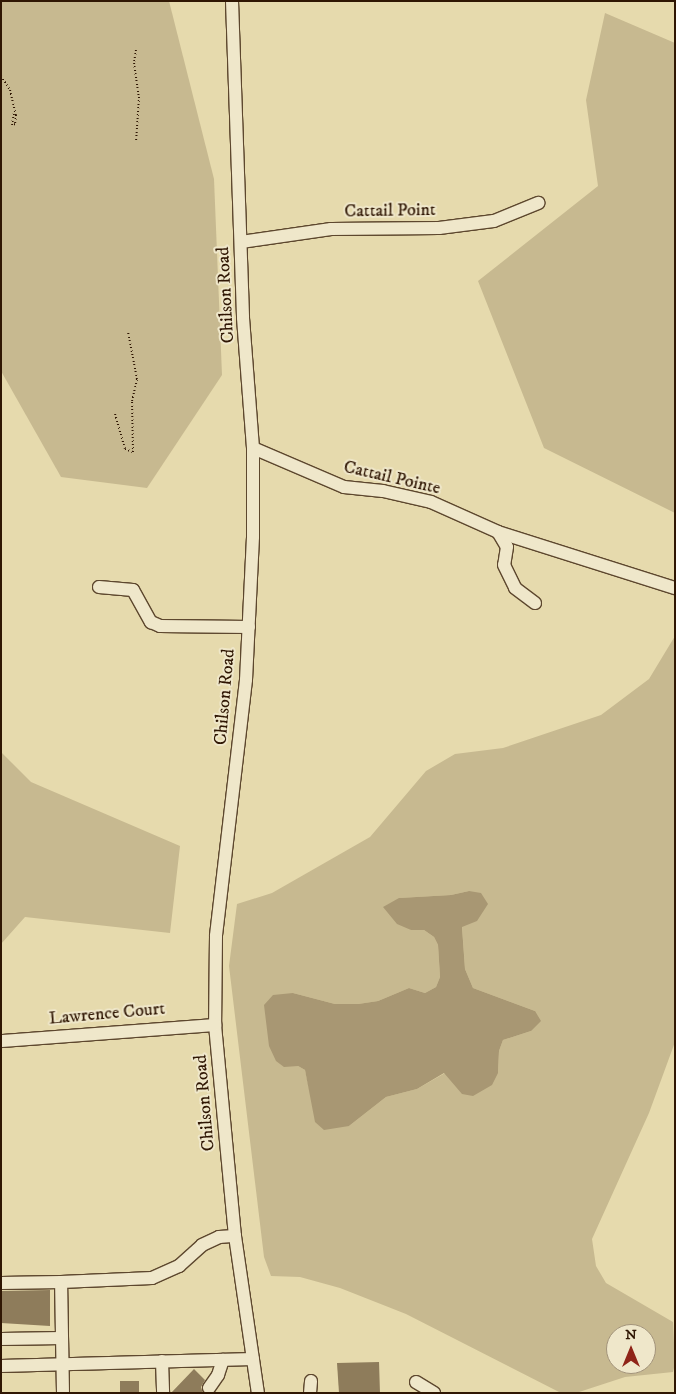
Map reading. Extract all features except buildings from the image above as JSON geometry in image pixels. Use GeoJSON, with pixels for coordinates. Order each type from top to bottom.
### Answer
{"type":"FeatureCollection","features":[{"type":"Feature","properties":{"kind":"street","name":"Chilson Road"},"geometry":{"type":"LineString","coordinates":[[232,1],[240,242],[253,448],[249,627],[216,936],[215,1025],[235,1236],[258,1393]]}},
{"type":"Feature","properties":{"kind":"street","name":"Cattail Point"},"geometry":{"type":"LineString","coordinates":[[240,242],[331,229],[439,228],[494,221],[538,203]]}},
{"type":"Feature","properties":{"kind":"street","name":"Cattail Pointe"},"geometry":{"type":"LineString","coordinates":[[253,448],[344,487],[383,491],[431,502],[498,532],[675,588]]}},
{"type":"Feature","properties":{"kind":"street"},"geometry":{"type":"LineString","coordinates":[[498,532],[507,547],[504,565],[515,588],[536,603]]}},
{"type":"Feature","properties":{"kind":"street"},"geometry":{"type":"LineString","coordinates":[[99,587],[133,590],[151,622],[160,626],[249,627]]}},
{"type":"Feature","properties":{"kind":"street","name":"Lawrence Court"},"geometry":{"type":"LineString","coordinates":[[1,1041],[215,1025]]}},
{"type":"Feature","properties":{"kind":"street"},"geometry":{"type":"LineString","coordinates":[[1,1283],[152,1278],[179,1266],[202,1244],[235,1236]]}},
{"type":"Feature","properties":{"kind":"street"},"geometry":{"type":"LineString","coordinates":[[61,1282],[63,1393]]}},
{"type":"Feature","properties":{"kind":"street"},"geometry":{"type":"LineString","coordinates":[[1,1340],[62,1338]]}},
{"type":"Feature","properties":{"kind":"street"},"geometry":{"type":"LineString","coordinates":[[1,1366],[253,1359]]}},
{"type":"Feature","properties":{"kind":"street"},"geometry":{"type":"LineString","coordinates":[[209,1388],[218,1375],[223,1360]]}},
{"type":"Feature","properties":{"kind":"street"},"geometry":{"type":"LineString","coordinates":[[162,1361],[163,1393]]}},
{"type":"Feature","properties":{"kind":"street"},"geometry":{"type":"LineString","coordinates":[[416,1382],[434,1393]]}},
{"type":"Feature","properties":{"kind":"path"},"geometry":{"type":"LineString","coordinates":[[136,50],[136,142]]}},
{"type":"Feature","properties":{"kind":"path"},"geometry":{"type":"LineString","coordinates":[[1,76],[10,90],[16,115],[15,124],[12,125],[14,113]]}},
{"type":"Feature","properties":{"kind":"path"},"geometry":{"type":"LineString","coordinates":[[115,414],[126,449],[133,452],[132,401],[138,379],[128,332]]}},
{"type":"Feature","properties":{"kind":"shaded area"},"geometry":{"type":"Polygon","coordinates":[[[1,1],[169,1],[214,179],[222,375],[147,488],[61,477],[1,371],[1,1]]]}},
{"type":"Feature","properties":{"kind":"shaded area"},"geometry":{"type":"Polygon","coordinates":[[[605,13],[675,43],[675,513],[544,448],[478,281],[598,186],[586,100],[605,13]]]}},
{"type":"Feature","properties":{"kind":"shaded area"},"geometry":{"type":"Polygon","coordinates":[[[675,636],[675,1042],[649,1113],[592,1239],[596,1266],[606,1283],[673,1322],[675,1364],[673,1372],[656,1374],[656,1324],[606,1324],[606,1374],[654,1374],[625,1377],[576,1393],[561,1393],[406,1314],[340,1288],[300,1277],[271,1276],[264,1257],[229,966],[237,904],[272,893],[370,837],[426,771],[455,754],[503,748],[601,715],[649,679],[675,636]],[[469,891],[451,895],[399,898],[411,930],[424,930],[434,937],[438,945],[440,977],[436,987],[425,993],[409,988],[378,1001],[358,1004],[335,1004],[293,993],[298,1066],[305,1070],[309,1088],[349,1126],[386,1097],[417,1089],[445,1073],[498,1073],[499,1051],[503,1040],[531,1031],[535,1011],[473,988],[465,969],[462,926],[469,891]]]}},
{"type":"Feature","properties":{"kind":"shaded area"},"geometry":{"type":"Polygon","coordinates":[[[1,752],[31,782],[180,846],[170,933],[25,917],[1,944],[1,752]]]}},
{"type":"Feature","properties":{"kind":"shaded area"},"geometry":{"type":"Polygon","coordinates":[[[469,891],[481,893],[488,904],[477,921],[462,927],[465,969],[473,988],[535,1011],[541,1021],[531,1031],[503,1040],[499,1051],[498,1073],[492,1085],[473,1096],[462,1094],[444,1073],[417,1089],[386,1097],[349,1126],[324,1130],[315,1122],[305,1070],[298,1066],[284,1067],[276,1061],[269,1046],[264,1005],[273,995],[293,993],[335,1004],[358,1004],[378,1001],[409,988],[425,993],[436,987],[440,977],[438,945],[434,937],[424,930],[411,930],[397,924],[383,907],[399,898],[451,895],[469,891]]]}}]}
